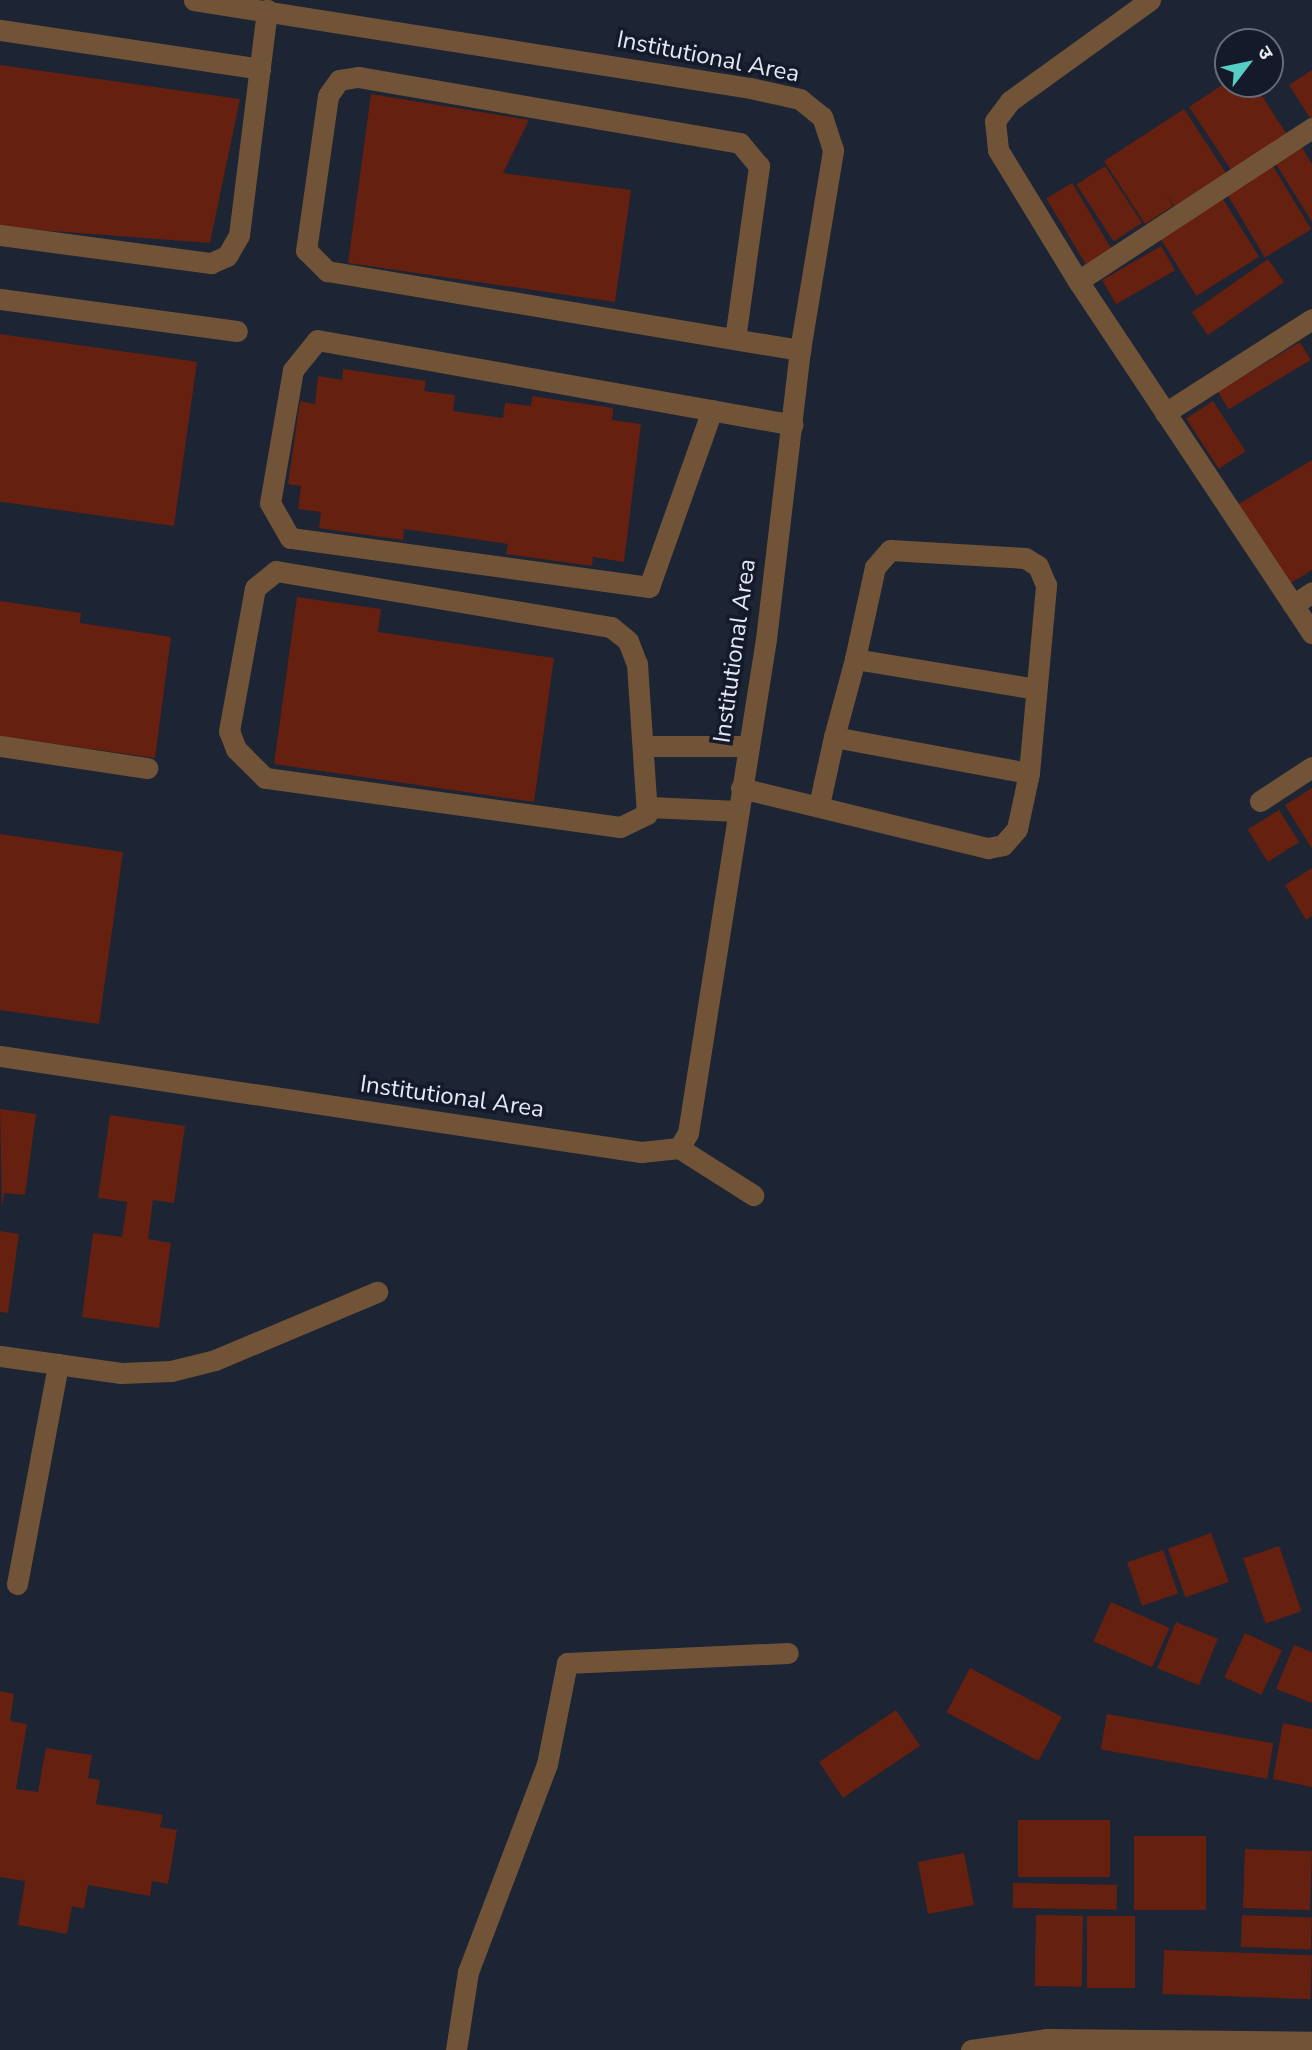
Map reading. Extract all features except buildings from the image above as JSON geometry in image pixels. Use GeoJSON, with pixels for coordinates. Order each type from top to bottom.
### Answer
{"type":"FeatureCollection","features":[{"type":"Feature","properties":{"kind":"street","name":"Institutional Area"},"geometry":{"type":"LineString","coordinates":[[0,1055],[641,1152],[679,1148],[688,1133],[748,746],[800,350],[833,150],[822,117],[800,99],[289,7],[267,10],[194,0]]}},
{"type":"Feature","properties":{"kind":"street"},"geometry":{"type":"LineString","coordinates":[[1150,0],[1010,101],[995,121],[998,150],[1077,281],[1312,633]]}},
{"type":"Feature","properties":{"kind":"street"},"geometry":{"type":"LineString","coordinates":[[0,235],[211,263],[227,256],[239,235],[267,10]]}},
{"type":"Feature","properties":{"kind":"street"},"geometry":{"type":"LineString","coordinates":[[0,30],[260,69]]}},
{"type":"Feature","properties":{"kind":"street"},"geometry":{"type":"LineString","coordinates":[[735,339],[759,166],[740,143],[358,77],[340,80],[328,96],[306,250],[312,262],[327,271],[800,350]]}},
{"type":"Feature","properties":{"kind":"street"},"geometry":{"type":"LineString","coordinates":[[1077,281],[1312,128]]}},
{"type":"Feature","properties":{"kind":"street"},"geometry":{"type":"LineString","coordinates":[[0,299],[237,331]]}},
{"type":"Feature","properties":{"kind":"street"},"geometry":{"type":"LineString","coordinates":[[1166,413],[1312,319]]}},
{"type":"Feature","properties":{"kind":"street"},"geometry":{"type":"LineString","coordinates":[[712,410],[649,587],[290,538],[270,503],[293,370],[317,340],[712,410],[792,425]]}},
{"type":"Feature","properties":{"kind":"street"},"geometry":{"type":"LineString","coordinates":[[741,788],[988,848],[1003,845],[1017,829],[1029,773],[1046,585],[1038,566],[1025,558],[890,550],[875,567],[819,805]]}},
{"type":"Feature","properties":{"kind":"street"},"geometry":{"type":"LineString","coordinates":[[276,571],[611,627],[628,641],[637,664],[644,746],[649,807],[638,823],[620,827],[265,778],[236,749],[229,731],[255,588],[276,571]]}},
{"type":"Feature","properties":{"kind":"street"},"geometry":{"type":"LineString","coordinates":[[1293,604],[1312,593]]}},
{"type":"Feature","properties":{"kind":"street"},"geometry":{"type":"LineString","coordinates":[[855,659],[1036,689]]}},
{"type":"Feature","properties":{"kind":"street"},"geometry":{"type":"LineString","coordinates":[[834,737],[1029,773]]}},
{"type":"Feature","properties":{"kind":"street"},"geometry":{"type":"LineString","coordinates":[[0,746],[147,768]]}},
{"type":"Feature","properties":{"kind":"street"},"geometry":{"type":"LineString","coordinates":[[644,746],[748,746]]}},
{"type":"Feature","properties":{"kind":"street"},"geometry":{"type":"LineString","coordinates":[[1259,802],[1312,766]]}},
{"type":"Feature","properties":{"kind":"street"},"geometry":{"type":"LineString","coordinates":[[649,807],[738,811]]}},
{"type":"Feature","properties":{"kind":"street"},"geometry":{"type":"LineString","coordinates":[[679,1148],[753,1195]]}},
{"type":"Feature","properties":{"kind":"street"},"geometry":{"type":"LineString","coordinates":[[0,1356],[58,1364],[171,1371],[215,1360],[377,1293]]}},
{"type":"Feature","properties":{"kind":"street"},"geometry":{"type":"LineString","coordinates":[[18,1584],[58,1364]]}},
{"type":"Feature","properties":{"kind":"street"},"geometry":{"type":"LineString","coordinates":[[456,2050],[468,1972],[547,1764],[567,1663],[788,1653]]}},
{"type":"Feature","properties":{"kind":"street"},"geometry":{"type":"LineString","coordinates":[[971,2050],[1046,2039],[1312,2042]]}}]}
